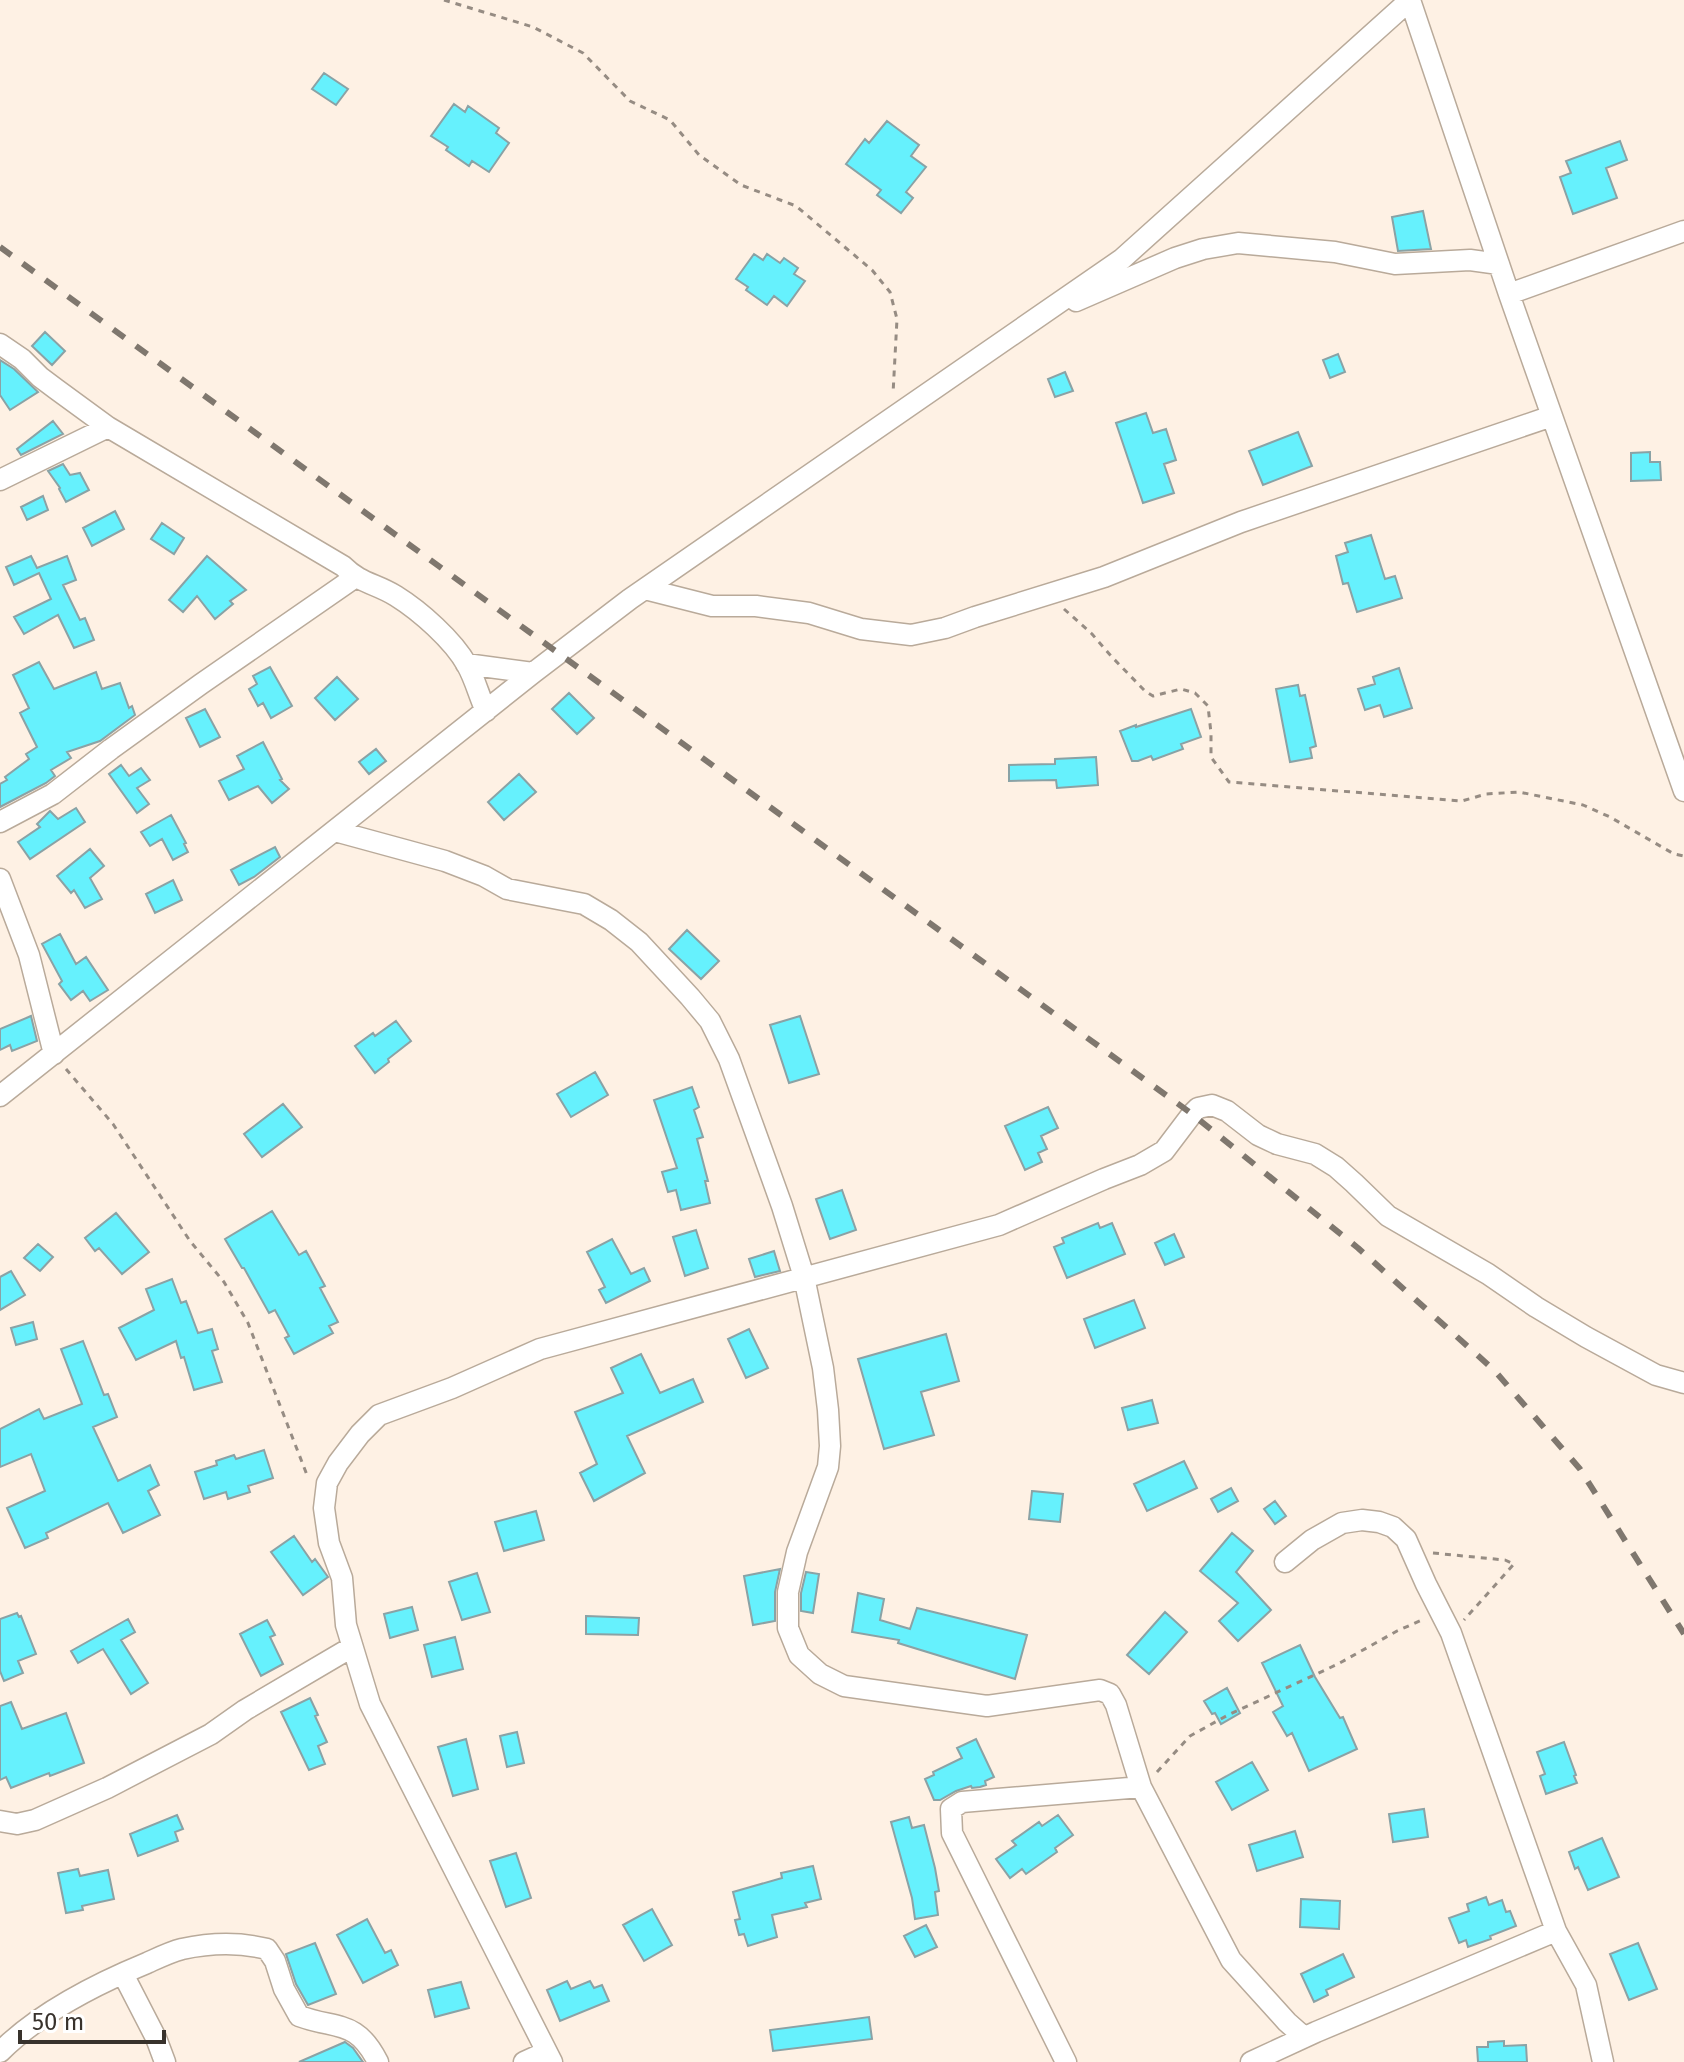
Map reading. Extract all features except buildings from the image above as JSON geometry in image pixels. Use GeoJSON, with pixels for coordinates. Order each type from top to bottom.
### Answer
{"type":"FeatureCollection","features":[{"type":"Feature","properties":{"kind":"street"},"geometry":{"type":"LineString","coordinates":[[0,1096],[533,673],[645,589],[1122,259],[1410,0],[1509,294],[1684,791]]}},
{"type":"Feature","properties":{"kind":"street"},"geometry":{"type":"LineString","coordinates":[[1509,294],[1684,231]]}},
{"type":"Feature","properties":{"kind":"street"},"geometry":{"type":"LineString","coordinates":[[1046,312],[1175,258],[1238,243],[1335,252],[1395,264],[1470,260],[1499,264]]}},
{"type":"Feature","properties":{"kind":"street"},"geometry":{"type":"LineString","coordinates":[[0,344],[108,427],[343,566],[354,578],[392,593],[416,609],[466,664],[486,711]]}},
{"type":"Feature","properties":{"kind":"street"},"geometry":{"type":"LineString","coordinates":[[645,589],[712,606],[756,606],[809,613],[861,629],[911,635],[945,628],[1104,577],[1241,522],[1552,416]]}},
{"type":"Feature","properties":{"kind":"street"},"geometry":{"type":"LineString","coordinates":[[0,480],[108,427]]}},
{"type":"Feature","properties":{"kind":"street"},"geometry":{"type":"LineString","coordinates":[[0,822],[53,794],[201,684],[354,578]]}},
{"type":"Feature","properties":{"kind":"street"},"geometry":{"type":"LineString","coordinates":[[466,664],[533,673]]}},
{"type":"Feature","properties":{"kind":"street"},"geometry":{"type":"LineString","coordinates":[[335,831],[445,861],[507,889],[584,904],[639,942],[710,1021],[729,1059],[782,1206],[804,1277],[823,1368],[830,1446],[828,1467],[797,1552],[788,1592],[788,1628],[799,1655],[820,1674],[844,1686],[987,1706],[1100,1690],[1110,1694],[1141,1787],[1231,1960],[1304,2037]]}},
{"type":"Feature","properties":{"kind":"street"},"geometry":{"type":"LineString","coordinates":[[0,879],[29,955],[54,1054]]}},
{"type":"Feature","properties":{"kind":"street"},"geometry":{"type":"LineString","coordinates":[[524,2062],[549,2057],[370,1704],[346,1625],[342,1578],[329,1543],[324,1508],[327,1483],[360,1434],[379,1415],[452,1388],[540,1349],[999,1225],[1140,1165],[1164,1151],[1198,1108],[1212,1105],[1227,1111],[1258,1135],[1277,1144],[1315,1154],[1336,1167],[1388,1216],[1488,1274],[1586,1337],[1656,1375],[1684,1383]]}},
{"type":"Feature","properties":{"kind":"street"},"geometry":{"type":"LineString","coordinates":[[1285,1562],[1312,1540],[1342,1523],[1362,1520],[1379,1522],[1393,1527],[1406,1539],[1451,1633],[1556,1931],[1586,1985],[1603,2062]]}},
{"type":"Feature","properties":{"kind":"street"},"geometry":{"type":"LineString","coordinates":[[0,1821],[17,1824],[35,1820],[107,1788],[211,1734],[245,1710],[352,1647]]}},
{"type":"Feature","properties":{"kind":"street"},"geometry":{"type":"LineString","coordinates":[[1066,2062],[952,1833],[951,1809],[962,1802],[1141,1787]]}},
{"type":"Feature","properties":{"kind":"street"},"geometry":{"type":"LineString","coordinates":[[1251,2062],[1556,1931]]}},
{"type":"Feature","properties":{"kind":"street"},"geometry":{"type":"LineString","coordinates":[[0,2052],[45,2016],[85,1993],[177,1950],[205,1945],[248,1944],[267,1949],[299,2016],[349,2028],[368,2043],[378,2062]]}},
{"type":"Feature","properties":{"kind":"street"},"geometry":{"type":"LineString","coordinates":[[123,1974],[165,2062]]}},
{"type":"Feature","properties":{"kind":"path"},"geometry":{"type":"LineString","coordinates":[[444,0],[533,27],[583,53],[630,101],[670,120],[699,155],[741,185],[796,206],[872,270],[890,292],[897,319],[892,418]]}},
{"type":"Feature","properties":{"kind":"path"},"geometry":{"type":"LineString","coordinates":[[1039,597],[1069,612],[1153,696],[1181,689],[1195,693],[1208,706],[1211,757],[1229,782],[1462,801],[1486,794],[1519,792],[1583,805],[1674,854],[1684,856]]}},
{"type":"Feature","properties":{"kind":"path"},"geometry":{"type":"LineString","coordinates":[[54,1054],[113,1124],[190,1241],[224,1282],[248,1323],[309,1479]]}},
{"type":"Feature","properties":{"kind":"path"},"geometry":{"type":"LineString","coordinates":[[1410,1547],[1434,1553],[1505,1560],[1514,1564],[1451,1633]]}},
{"type":"Feature","properties":{"kind":"path"},"geometry":{"type":"LineString","coordinates":[[1141,1787],[1168,1763],[1190,1736],[1440,1611]]}},
{"type":"Feature","properties":{"kind":"railway"},"geometry":{"type":"LineString","coordinates":[[0,247],[1192,1114],[1358,1248],[1494,1370],[1580,1469],[1684,1634]]}}]}
